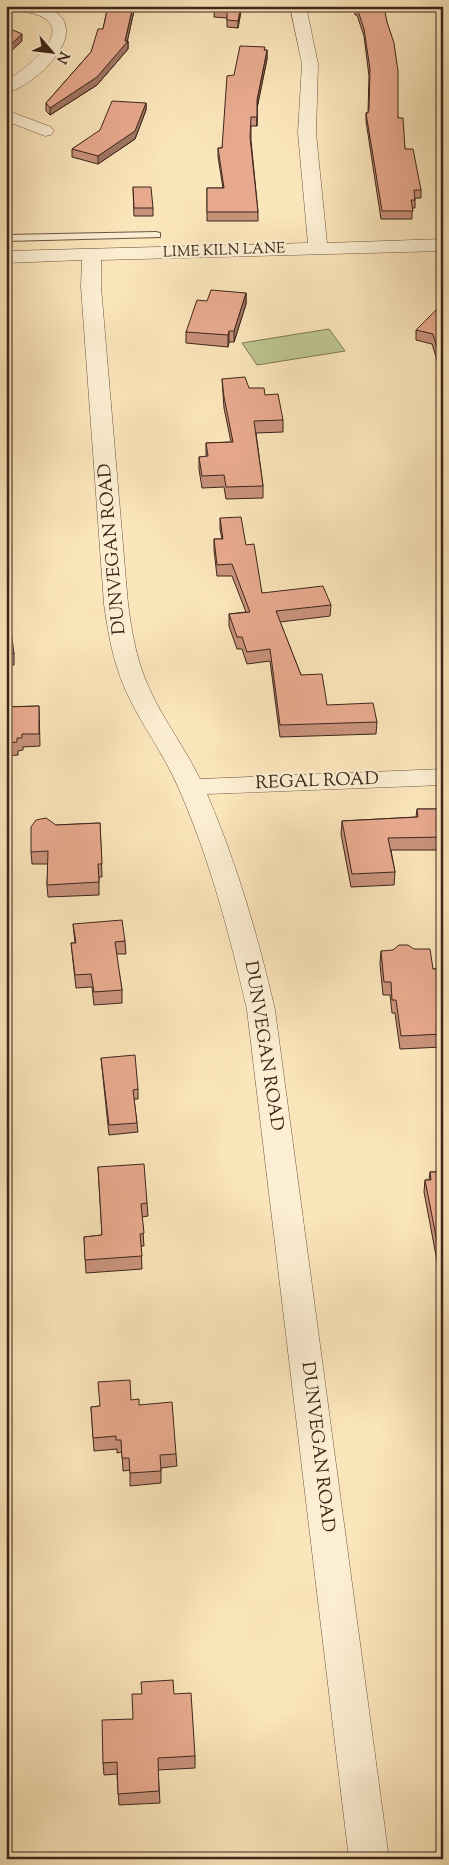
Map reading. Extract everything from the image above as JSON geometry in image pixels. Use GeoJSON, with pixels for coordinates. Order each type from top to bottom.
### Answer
{"type":"FeatureCollection","features":[{"type":"Feature","properties":{"kind":"street"},"geometry":{"type":"LineString","coordinates":[[6,88],[36,69],[54,48],[58,40],[60,25],[58,20],[44,11],[15,6]]}},
{"type":"Feature","properties":{"kind":"street"},"geometry":{"type":"LineString","coordinates":[[298,6],[310,64],[307,133],[318,248]]}},
{"type":"Feature","properties":{"kind":"street"},"geometry":{"type":"LineString","coordinates":[[6,115],[46,131]]}},
{"type":"Feature","properties":{"kind":"street","name":"LIME KILN LANE"},"geometry":{"type":"LineString","coordinates":[[6,257],[443,245]]}},
{"type":"Feature","properties":{"kind":"street","name":"DUNVEGAN ROAD"},"geometry":{"type":"LineString","coordinates":[[92,255],[91,287],[120,635],[130,673],[144,703],[191,787],[206,824],[236,909],[260,1010],[368,1859]]}},
{"type":"Feature","properties":{"kind":"street","name":"REGAL ROAD"},"geometry":{"type":"LineString","coordinates":[[191,787],[443,777]]}},
{"type":"Feature","properties":{"kind":"lane"},"geometry":{"type":"LineString","coordinates":[[6,238],[156,234]]}},
{"type":"Feature","properties":{"kind":"green space"},"geometry":{"type":"Polygon","coordinates":[[[329,329],[345,351],[257,365],[242,343],[329,329]]]}},
{"type":"Feature","properties":{"kind":"building"},"geometry":{"type":"Polygon","coordinates":[[[108,6],[133,6],[125,41],[128,41],[97,77],[50,108],[46,103],[91,52],[98,29],[103,29],[108,6]]]}},
{"type":"Feature","properties":{"kind":"building"},"geometry":{"type":"Polygon","coordinates":[[[215,6],[241,6],[238,21],[227,20],[227,11],[214,10],[215,6]]]}},
{"type":"Feature","properties":{"kind":"building"},"geometry":{"type":"Polygon","coordinates":[[[355,6],[384,6],[394,43],[398,71],[398,118],[403,118],[405,149],[413,149],[421,190],[414,190],[415,200],[411,200],[413,211],[382,211],[366,113],[368,113],[369,109],[370,69],[364,29],[355,6]]]}},
{"type":"Feature","properties":{"kind":"building"},"geometry":{"type":"Polygon","coordinates":[[[6,27],[22,34],[6,49],[6,27]]]}},
{"type":"Feature","properties":{"kind":"building"},"geometry":{"type":"Polygon","coordinates":[[[240,46],[265,47],[264,50],[267,50],[257,100],[257,117],[251,117],[250,137],[258,212],[207,212],[207,188],[224,188],[218,148],[222,148],[227,76],[234,75],[240,46]]]}},
{"type":"Feature","properties":{"kind":"building"},"geometry":{"type":"Polygon","coordinates":[[[112,101],[146,103],[135,131],[98,156],[72,149],[100,130],[112,101]]]}},
{"type":"Feature","properties":{"kind":"building"},"geometry":{"type":"Polygon","coordinates":[[[133,187],[151,187],[153,208],[134,208],[133,187]]]}},
{"type":"Feature","properties":{"kind":"building"},"geometry":{"type":"Polygon","coordinates":[[[211,290],[246,293],[234,331],[229,331],[228,335],[186,332],[197,300],[207,301],[211,290]]]}},
{"type":"Feature","properties":{"kind":"building"},"geometry":{"type":"Polygon","coordinates":[[[442,304],[443,367],[433,334],[416,330],[442,304]]]}},
{"type":"Feature","properties":{"kind":"building"},"geometry":{"type":"Polygon","coordinates":[[[245,377],[249,388],[264,388],[265,395],[278,394],[283,420],[254,421],[263,486],[226,487],[224,475],[202,476],[199,457],[208,456],[206,443],[233,442],[222,379],[245,377]]]}},
{"type":"Feature","properties":{"kind":"building"},"geometry":{"type":"Polygon","coordinates":[[[241,517],[246,545],[254,544],[262,593],[323,586],[331,605],[276,611],[301,675],[322,674],[327,705],[373,703],[377,722],[280,725],[270,649],[247,652],[242,637],[237,637],[229,614],[250,612],[232,564],[217,565],[214,539],[223,539],[220,518],[241,517]]]}},
{"type":"Feature","properties":{"kind":"building"},"geometry":{"type":"Polygon","coordinates":[[[6,615],[9,615],[14,654],[6,654],[6,615]]]}},
{"type":"Feature","properties":{"kind":"building"},"geometry":{"type":"Polygon","coordinates":[[[39,706],[39,734],[22,734],[22,738],[17,738],[17,742],[6,743],[6,707],[39,706]]]}},
{"type":"Feature","properties":{"kind":"building"},"geometry":{"type":"Polygon","coordinates":[[[417,809],[443,809],[443,837],[388,838],[395,872],[352,874],[342,821],[418,817],[417,809]]]}},
{"type":"Feature","properties":{"kind":"building"},"geometry":{"type":"Polygon","coordinates":[[[46,818],[56,825],[100,823],[102,864],[98,864],[99,882],[47,885],[48,851],[31,852],[31,827],[36,820],[46,818]]]}},
{"type":"Feature","properties":{"kind":"building"},"geometry":{"type":"Polygon","coordinates":[[[122,920],[125,941],[115,942],[122,990],[94,992],[91,974],[75,975],[71,943],[76,943],[73,924],[122,920]]]}},
{"type":"Feature","properties":{"kind":"building"},"geometry":{"type":"Polygon","coordinates":[[[399,945],[408,945],[414,949],[430,949],[433,969],[443,969],[443,1034],[401,1036],[396,1000],[392,1000],[391,982],[384,982],[381,951],[393,950],[399,945]]]}},
{"type":"Feature","properties":{"kind":"building"},"geometry":{"type":"Polygon","coordinates":[[[135,1055],[138,1089],[133,1090],[137,1123],[109,1125],[101,1058],[135,1055]]]}},
{"type":"Feature","properties":{"kind":"building"},"geometry":{"type":"Polygon","coordinates":[[[144,1164],[147,1203],[141,1204],[144,1233],[140,1234],[142,1256],[85,1260],[84,1237],[102,1235],[98,1167],[144,1164]]]}},
{"type":"Feature","properties":{"kind":"building"},"geometry":{"type":"Polygon","coordinates":[[[430,1172],[443,1172],[443,1272],[425,1180],[431,1180],[430,1172]]]}},
{"type":"Feature","properties":{"kind":"building"},"geometry":{"type":"Polygon","coordinates":[[[130,1380],[131,1400],[139,1399],[139,1405],[172,1402],[176,1454],[160,1455],[161,1471],[130,1473],[129,1458],[122,1458],[121,1440],[116,1440],[116,1436],[93,1438],[91,1407],[100,1406],[98,1382],[130,1380]]]}},
{"type":"Feature","properties":{"kind":"building"},"geometry":{"type":"Polygon","coordinates":[[[173,1680],[174,1694],[191,1693],[195,1756],[158,1758],[159,1791],[118,1794],[117,1762],[103,1763],[102,1720],[133,1719],[132,1694],[142,1694],[141,1682],[173,1680]]]}}]}
